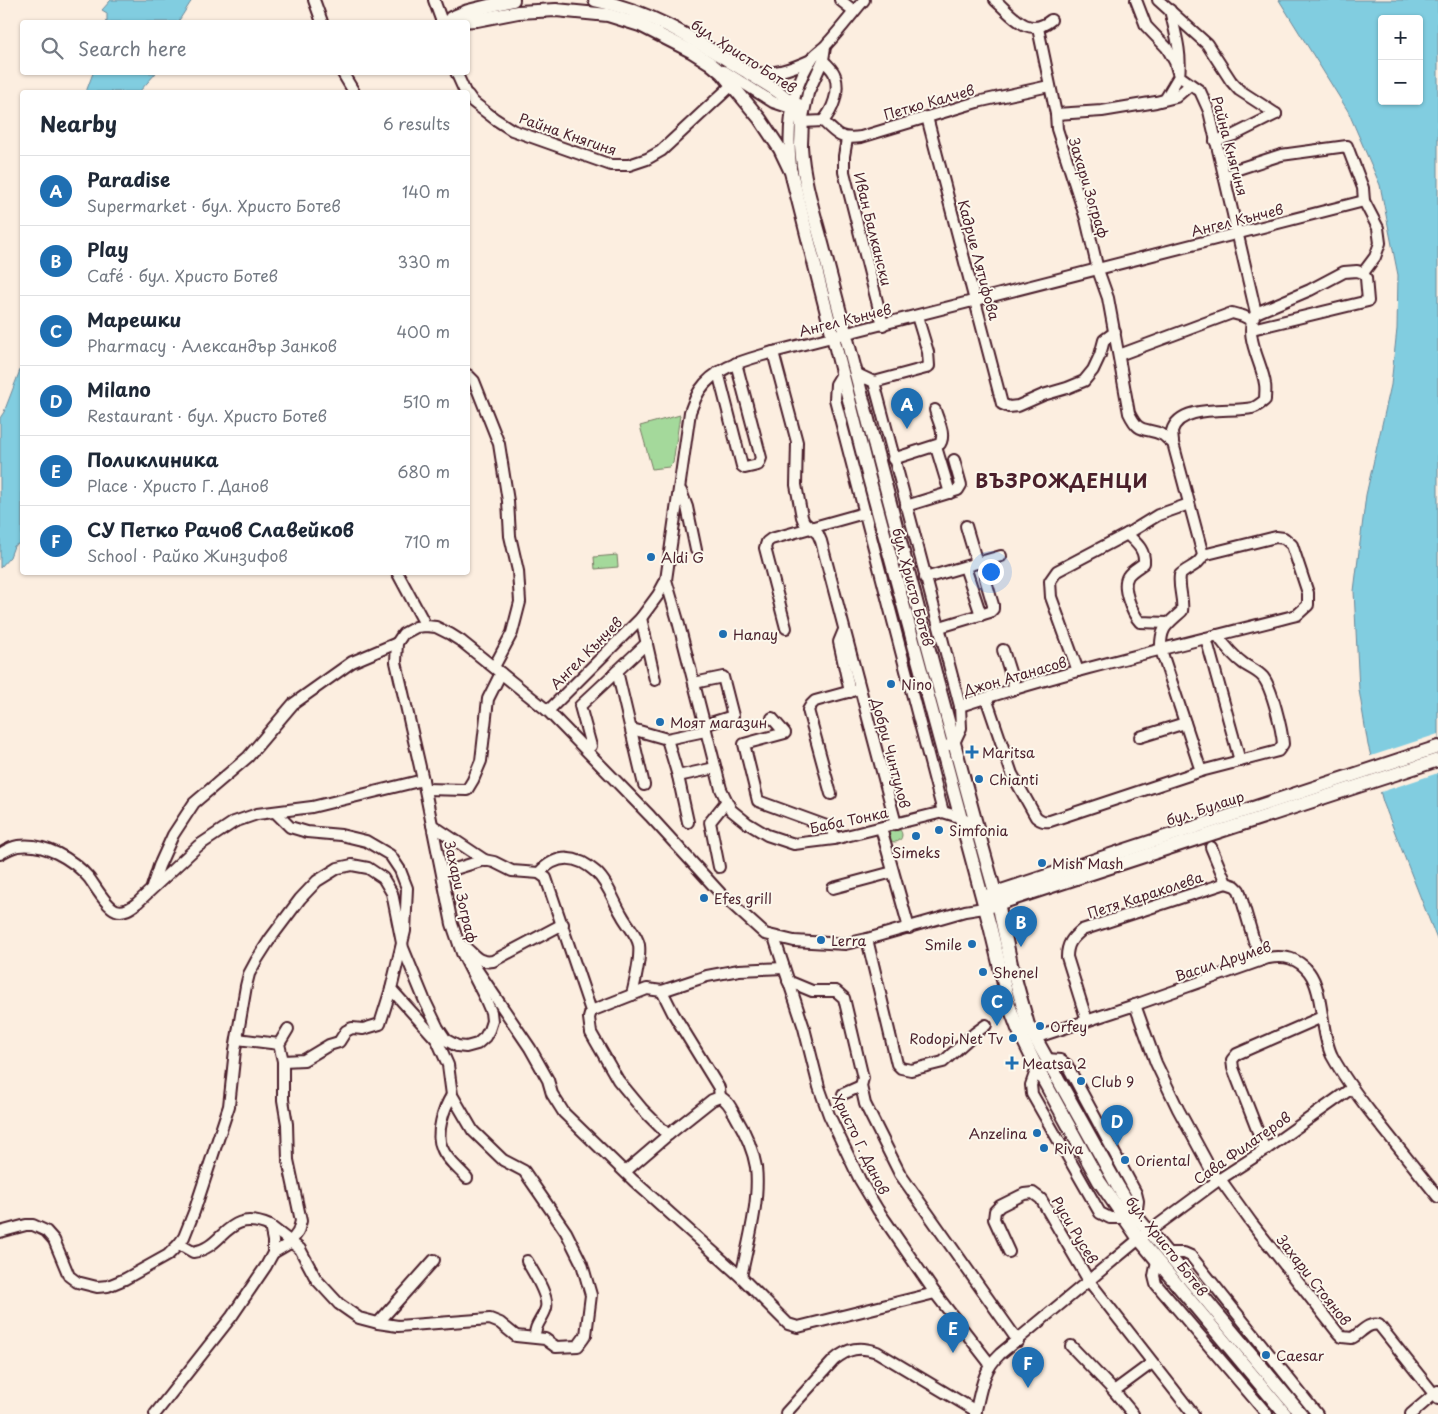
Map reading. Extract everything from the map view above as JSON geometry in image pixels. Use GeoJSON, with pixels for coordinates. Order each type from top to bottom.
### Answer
{"type":"FeatureCollection","features":[{"type":"Feature","properties":{"kind":"main road"},"geometry":{"type":"LineString","coordinates":[[447,20],[468,12],[513,0]]}},
{"type":"Feature","properties":{"kind":"main road","name":"бул. Христо Ботев"},"geometry":{"type":"LineString","coordinates":[[595,0],[626,7],[644,14],[701,43],[780,94],[799,104],[802,122],[802,156],[808,190],[840,336],[959,817],[1009,1005],[1018,1029],[1037,1068],[1099,1181],[1123,1218],[1144,1236],[1301,1414]]}},
{"type":"Feature","properties":{"kind":"main road","name":"бул. Христо Ботев"},"geometry":{"type":"LineString","coordinates":[[470,20],[508,13],[538,10],[593,13],[622,18],[640,25],[710,63],[732,85],[771,135],[792,172],[840,336]]}},
{"type":"Feature","properties":{"kind":"main road","name":"бул. Христо Ботев"},"geometry":{"type":"LineString","coordinates":[[849,374],[997,898],[1011,964],[1028,1025],[1116,1185],[1136,1216],[1144,1236]]}},
{"type":"Feature","properties":{"kind":"main road","name":"бул. Булаир"},"geometry":{"type":"LineString","coordinates":[[1254,814],[1438,747]]}},
{"type":"Feature","properties":{"kind":"main road","name":"бул. Булаир"},"geometry":{"type":"LineString","coordinates":[[983,903],[1254,814],[1438,760]]}},
{"type":"Feature","properties":{"kind":"main road","name":"бул. Христо Ботев"},"geometry":{"type":"LineString","coordinates":[[1162,1257],[1284,1414]]}},
{"type":"Feature","properties":{"kind":"street"},"geometry":{"type":"LineString","coordinates":[[314,0],[321,20]]}},
{"type":"Feature","properties":{"kind":"street"},"geometry":{"type":"LineString","coordinates":[[434,0],[441,20]]}},
{"type":"Feature","properties":{"kind":"street"},"geometry":{"type":"LineString","coordinates":[[840,0],[854,12]]}},
{"type":"Feature","properties":{"kind":"street"},"geometry":{"type":"LineString","coordinates":[[792,172],[789,133],[799,104],[804,72],[818,51],[825,47],[864,0]]}},
{"type":"Feature","properties":{"kind":"street"},"geometry":{"type":"LineString","coordinates":[[995,0],[1026,26],[1038,28],[1051,20]]}},
{"type":"Feature","properties":{"kind":"street","name":"Райна Княгиня"},"geometry":{"type":"LineString","coordinates":[[1136,0],[1146,26],[1167,48],[1175,62],[1179,76],[1200,91],[1205,99],[1237,234],[1253,321],[1256,356],[1265,384],[1265,400],[1254,408],[1207,411],[1179,419],[1172,431],[1172,443]]}},
{"type":"Feature","properties":{"kind":"street"},"geometry":{"type":"LineString","coordinates":[[1158,0],[1207,44],[1239,90],[1276,114],[1234,135],[1215,141]]}},
{"type":"Feature","properties":{"kind":"street"},"geometry":{"type":"LineString","coordinates":[[1166,98],[1179,76],[1181,62],[1180,50],[1170,10]]}},
{"type":"Feature","properties":{"kind":"street","name":"Захари Зограф"},"geometry":{"type":"LineString","coordinates":[[1038,28],[1056,114],[1057,129],[1086,219],[1098,270],[1108,298],[1129,413],[1142,430],[1162,434],[1172,443]]}},
{"type":"Feature","properties":{"kind":"street"},"geometry":{"type":"LineString","coordinates":[[710,63],[773,102],[783,106],[799,104],[808,93],[823,60],[825,47]]}},
{"type":"Feature","properties":{"kind":"street"},"geometry":{"type":"LineString","coordinates":[[744,70],[760,74],[773,73],[784,71],[811,60]]}},
{"type":"Feature","properties":{"kind":"street"},"geometry":{"type":"LineString","coordinates":[[823,60],[836,76],[836,91],[832,109],[823,121]]}},
{"type":"Feature","properties":{"kind":"street"},"geometry":{"type":"LineString","coordinates":[[344,75],[353,90]]}},
{"type":"Feature","properties":{"kind":"street","name":"Райна Княгиня"},"geometry":{"type":"LineString","coordinates":[[457,75],[464,90]]}},
{"type":"Feature","properties":{"kind":"street","name":"Райна Княгиня"},"geometry":{"type":"LineString","coordinates":[[470,99],[487,114],[512,130],[611,165],[629,165],[655,155],[667,147],[732,85]]}},
{"type":"Feature","properties":{"kind":"street"},"geometry":{"type":"LineString","coordinates":[[1056,114],[1102,111],[1156,102],[1176,97],[1190,85]]}},
{"type":"Feature","properties":{"kind":"street","name":"Петко Калчев"},"geometry":{"type":"LineString","coordinates":[[846,139],[977,102],[1049,86]]}},
{"type":"Feature","properties":{"kind":"street","name":"Кадрие Лятифова"},"geometry":{"type":"LineString","coordinates":[[927,116],[1002,404],[1009,407],[1018,406],[1084,381],[1093,370],[1104,340],[1114,332]]}},
{"type":"Feature","properties":{"kind":"street"},"geometry":{"type":"LineString","coordinates":[[802,122],[823,121],[833,131],[846,139]]}},
{"type":"Feature","properties":{"kind":"street","name":"Иван Балкански"},"geometry":{"type":"LineString","coordinates":[[846,139],[844,172],[883,325]]}},
{"type":"Feature","properties":{"kind":"street"},"geometry":{"type":"LineString","coordinates":[[1224,176],[1233,174],[1238,169],[1281,155],[1347,146],[1363,188],[1364,201],[1378,228],[1380,243],[1375,257],[1363,273]]}},
{"type":"Feature","properties":{"kind":"street","name":"Ангел Кънчев"},"geometry":{"type":"LineString","coordinates":[[548,711],[641,618],[658,595],[666,580],[690,412],[698,391],[706,381],[718,372],[736,363],[773,352],[1364,201]]}},
{"type":"Feature","properties":{"kind":"street"},"geometry":{"type":"LineString","coordinates":[[1119,355],[1232,313],[1253,321],[1368,300],[1366,278],[1363,273],[1357,271],[1344,272],[1253,321]]}},
{"type":"Feature","properties":{"kind":"street"},"geometry":{"type":"LineString","coordinates":[[918,316],[929,357],[929,366],[874,382],[849,374],[836,384],[835,399],[943,812],[959,817],[976,826]]}},
{"type":"Feature","properties":{"kind":"street","name":"Добри Чинтулов"},"geometry":{"type":"LineString","coordinates":[[773,352],[796,442],[796,485],[802,517],[804,522],[812,528],[822,541],[844,629],[855,690],[896,824]]}},
{"type":"Feature","properties":{"kind":"street"},"geometry":{"type":"LineString","coordinates":[[718,372],[742,466],[745,468],[758,465],[761,462],[761,458],[736,363]]}},
{"type":"Feature","properties":{"kind":"street"},"geometry":{"type":"LineString","coordinates":[[0,854],[17,846],[30,846],[63,856],[74,862],[116,910],[122,911],[130,909],[198,846],[234,822],[257,814],[312,807],[424,785],[467,790],[482,761],[488,700],[512,633],[520,602],[518,571],[510,536],[508,501],[499,444],[474,381],[470,377]]}},
{"type":"Feature","properties":{"kind":"street"},"geometry":{"type":"LineString","coordinates":[[874,382],[960,706],[961,728],[954,743],[942,748]]}},
{"type":"Feature","properties":{"kind":"street"},"geometry":{"type":"LineString","coordinates":[[893,459],[936,447],[940,444],[942,437],[935,410]]}},
{"type":"Feature","properties":{"kind":"street"},"geometry":{"type":"LineString","coordinates":[[1172,443],[1203,555],[1197,564],[1180,575],[1182,611],[1163,629],[1161,650],[1201,771]]}},
{"type":"Feature","properties":{"kind":"street"},"geometry":{"type":"LineString","coordinates":[[936,447],[950,493]]}},
{"type":"Feature","properties":{"kind":"street"},"geometry":{"type":"LineString","coordinates":[[906,506],[950,493],[960,488],[954,460]]}},
{"type":"Feature","properties":{"kind":"street"},"geometry":{"type":"LineString","coordinates":[[680,490],[687,507],[696,550]]}},
{"type":"Feature","properties":{"kind":"street"},"geometry":{"type":"LineString","coordinates":[[1078,671],[1051,597],[1050,582],[1057,571],[1127,534],[1158,515],[1189,504]]}},
{"type":"Feature","properties":{"kind":"street"},"geometry":{"type":"LineString","coordinates":[[786,628],[765,544],[771,539],[864,513]]}},
{"type":"Feature","properties":{"kind":"street"},"geometry":{"type":"LineString","coordinates":[[966,526],[977,563]]}},
{"type":"Feature","properties":{"kind":"street"},"geometry":{"type":"LineString","coordinates":[[1127,534],[1142,549],[1144,556],[1144,563],[1128,575],[1126,582],[1126,589],[1134,615],[1140,622],[1168,623]]}},
{"type":"Feature","properties":{"kind":"street","name":"Джон Атанасов"},"geometry":{"type":"LineString","coordinates":[[960,706],[1078,671],[1297,615],[1308,605],[1308,593],[1292,544],[1284,538],[1276,536],[1203,555]]}},
{"type":"Feature","properties":{"kind":"street"},"geometry":{"type":"LineString","coordinates":[[925,578],[1001,556]]}},
{"type":"Feature","properties":{"kind":"street"},"geometry":{"type":"LineString","coordinates":[[965,567],[980,616]]}},
{"type":"Feature","properties":{"kind":"street"},"geometry":{"type":"LineString","coordinates":[[399,575],[426,626]]}},
{"type":"Feature","properties":{"kind":"street"},"geometry":{"type":"LineString","coordinates":[[940,627],[980,616],[993,609],[985,578]]}},
{"type":"Feature","properties":{"kind":"street","name":"Баба Тонка"},"geometry":{"type":"LineString","coordinates":[[666,580],[715,768],[726,802],[731,810],[759,831],[780,841],[804,844],[834,839],[943,812]]}},
{"type":"Feature","properties":{"kind":"street"},"geometry":{"type":"LineString","coordinates":[[641,618],[655,680]]}},
{"type":"Feature","properties":{"kind":"street"},"geometry":{"type":"LineString","coordinates":[[152,888],[172,835],[194,803],[248,757],[293,704],[352,662],[397,643],[403,634],[410,630],[426,626],[443,630],[450,634],[548,711],[650,816],[721,894],[765,934],[794,941],[845,944],[909,928],[965,911],[983,903]]}},
{"type":"Feature","properties":{"kind":"street"},"geometry":{"type":"LineString","coordinates":[[986,698],[1012,774],[1036,817],[1046,822],[1201,771],[1278,751],[1283,744],[1282,735],[1264,678],[1236,657],[1217,635]]}},
{"type":"Feature","properties":{"kind":"street"},"geometry":{"type":"LineString","coordinates":[[1206,638],[1240,761]]}},
{"type":"Feature","properties":{"kind":"street","name":"Захари Зограф"},"geometry":{"type":"LineString","coordinates":[[0,1232],[26,1225],[33,1225],[46,1231],[54,1240],[69,1276],[77,1282],[97,1287],[108,1286],[125,1279],[168,1254],[180,1244],[194,1212],[229,1106],[237,1039],[249,974],[270,939],[300,899],[317,881],[338,868],[352,865],[368,868],[378,874],[392,894],[403,948],[424,999],[446,1040],[456,1046],[466,1047],[477,1044],[485,1037],[492,1021],[491,1012],[460,948],[452,924],[424,785],[396,662],[397,643]]}},
{"type":"Feature","properties":{"kind":"street"},"geometry":{"type":"LineString","coordinates":[[590,746],[580,706],[647,643]]}},
{"type":"Feature","properties":{"kind":"street"},"geometry":{"type":"LineString","coordinates":[[1003,650],[1016,688]]}},
{"type":"Feature","properties":{"kind":"street"},"geometry":{"type":"LineString","coordinates":[[617,671],[644,785]]}},
{"type":"Feature","properties":{"kind":"street"},"geometry":{"type":"LineString","coordinates":[[632,728],[666,739],[704,728],[733,716],[723,677],[694,683]]}},
{"type":"Feature","properties":{"kind":"street","name":"Добри Чинтулов"},"geometry":{"type":"LineString","coordinates":[[831,794],[808,710],[815,701],[855,690]]}},
{"type":"Feature","properties":{"kind":"street"},"geometry":{"type":"LineString","coordinates":[[772,718],[785,733],[744,744],[758,801],[832,828],[834,839]]}},
{"type":"Feature","properties":{"kind":"street"},"geometry":{"type":"LineString","coordinates":[[1140,737],[1185,724]]}},
{"type":"Feature","properties":{"kind":"street"},"geometry":{"type":"LineString","coordinates":[[666,739],[678,776],[688,822]]}},
{"type":"Feature","properties":{"kind":"street"},"geometry":{"type":"LineString","coordinates":[[678,776],[715,768]]}},
{"type":"Feature","properties":{"kind":"street"},"geometry":{"type":"LineString","coordinates":[[719,867],[710,822],[726,802]]}},
{"type":"Feature","properties":{"kind":"street"},"geometry":{"type":"LineString","coordinates":[[275,812],[290,827],[306,832],[341,835],[366,841],[390,856],[400,870],[406,888],[406,931],[403,948],[395,968],[391,989],[380,1024],[363,1029],[352,1028],[346,1031],[339,1042],[329,1045],[304,1060],[283,1061]]}},
{"type":"Feature","properties":{"kind":"street"},"geometry":{"type":"LineString","coordinates":[[432,825],[486,860],[512,871],[539,873],[546,878],[550,884],[591,1011],[589,1018],[591,1033],[618,1080],[642,1109],[668,1134]]}},
{"type":"Feature","properties":{"kind":"street"},"geometry":{"type":"LineString","coordinates":[[881,828],[909,928]]}},
{"type":"Feature","properties":{"kind":"street"},"geometry":{"type":"LineString","coordinates":[[1211,847],[1226,882],[1239,890],[1254,941],[1268,958]]}},
{"type":"Feature","properties":{"kind":"street"},"geometry":{"type":"LineString","coordinates":[[539,873],[546,865],[565,858],[571,858],[597,873],[636,937],[639,946],[632,995]]}},
{"type":"Feature","properties":{"kind":"street"},"geometry":{"type":"LineString","coordinates":[[442,873],[486,860]]}},
{"type":"Feature","properties":{"kind":"street"},"geometry":{"type":"LineString","coordinates":[[833,888],[893,872]]}},
{"type":"Feature","properties":{"kind":"street","name":"Петя Караколева"},"geometry":{"type":"LineString","coordinates":[[1087,1021],[1067,957],[1067,948],[1071,940],[1082,930],[1226,882]]}},
{"type":"Feature","properties":{"kind":"street"},"geometry":{"type":"LineString","coordinates":[[460,948],[464,946],[480,961],[493,961],[562,924]]}},
{"type":"Feature","properties":{"kind":"street","name":"Христо Г. Данов"},"geometry":{"type":"LineString","coordinates":[[774,937],[804,1028],[819,1087],[860,1180],[935,1293],[990,1364]]}},
{"type":"Feature","properties":{"kind":"street"},"geometry":{"type":"LineString","coordinates":[[867,939],[897,1064],[901,1068],[911,1070],[943,1062],[986,1025]]}},
{"type":"Feature","properties":{"kind":"street"},"geometry":{"type":"LineString","coordinates":[[460,948],[471,960],[530,1048],[544,1071],[557,1103],[564,1113],[626,1171],[634,1181],[741,1276],[788,1324],[798,1327],[935,1293]]}},
{"type":"Feature","properties":{"kind":"street","name":"Васил Друмев"},"geometry":{"type":"LineString","coordinates":[[1034,1038],[1268,958],[1289,957],[1300,962],[1310,973],[1316,984],[1328,1045],[1352,1088],[1438,1197]]}},
{"type":"Feature","properties":{"kind":"street"},"geometry":{"type":"LineString","coordinates":[[591,1011],[647,989],[662,991],[707,976],[739,970],[784,968]]}},
{"type":"Feature","properties":{"kind":"street"},"geometry":{"type":"LineString","coordinates":[[788,981],[812,990],[836,991],[844,998],[863,1078],[861,1086],[865,1104],[900,1174],[1018,1341]]}},
{"type":"Feature","properties":{"kind":"street"},"geometry":{"type":"LineString","coordinates":[[180,1244],[186,1250],[200,1251],[233,1226],[252,1220],[270,1226],[300,1249],[316,1279],[339,1304],[359,1318],[398,1326],[490,1319],[500,1323],[516,1336],[545,1339],[556,1347],[578,1346],[586,1335],[591,1295],[582,1264],[566,1232],[524,1171],[502,1160],[474,1131],[452,1096],[448,1065],[437,1040],[391,989]]}},
{"type":"Feature","properties":{"kind":"street"},"geometry":{"type":"LineString","coordinates":[[662,991],[719,1088],[720,1098]]}},
{"type":"Feature","properties":{"kind":"street"},"geometry":{"type":"LineString","coordinates":[[1135,1005],[1156,1063],[1178,1109],[1218,1180]]}},
{"type":"Feature","properties":{"kind":"street"},"geometry":{"type":"LineString","coordinates":[[1265,1150],[1233,1068],[1232,1060],[1234,1057],[1322,1017]]}},
{"type":"Feature","properties":{"kind":"street"},"geometry":{"type":"LineString","coordinates":[[278,1044],[288,1029]]}},
{"type":"Feature","properties":{"kind":"street"},"geometry":{"type":"LineString","coordinates":[[237,1039],[278,1044]]}},
{"type":"Feature","properties":{"kind":"street"},"geometry":{"type":"LineString","coordinates":[[155,1414],[232,1316],[273,1253],[290,1243],[298,1232],[301,1221],[288,1160],[283,1061],[278,1044]]}},
{"type":"Feature","properties":{"kind":"street"},"geometry":{"type":"LineString","coordinates":[[843,1094],[861,1086]]}},
{"type":"Feature","properties":{"kind":"street","name":"Сава Филатеров"},"geometry":{"type":"LineString","coordinates":[[990,1364],[1144,1236],[1218,1180],[1265,1150],[1352,1088]]}},
{"type":"Feature","properties":{"kind":"street"},"geometry":{"type":"LineString","coordinates":[[452,1096],[445,1108],[440,1133],[440,1144],[444,1152],[467,1178]]}},
{"type":"Feature","properties":{"kind":"street"},"geometry":{"type":"LineString","coordinates":[[626,1171],[668,1134],[712,1100],[720,1098],[726,1100],[747,1136],[756,1167],[754,1206],[741,1276]]}},
{"type":"Feature","properties":{"kind":"street","name":"Захари Стоянов"},"geometry":{"type":"LineString","coordinates":[[1218,1180],[1342,1337],[1348,1339],[1356,1336],[1369,1326],[1379,1325],[1437,1395]]}},
{"type":"Feature","properties":{"kind":"street","name":"Руси Русев"},"geometry":{"type":"LineString","coordinates":[[1009,1252],[994,1219],[994,1211],[1017,1198],[1033,1193],[1040,1199],[1089,1281]]}},
{"type":"Feature","properties":{"kind":"street"},"geometry":{"type":"LineString","coordinates":[[270,1226],[273,1253]]}},
{"type":"Feature","properties":{"kind":"street"},"geometry":{"type":"LineString","coordinates":[[1267,1414],[1156,1284],[1154,1276],[1162,1257],[1184,1253],[1191,1256],[1317,1414]]}},
{"type":"Feature","properties":{"kind":"street"},"geometry":{"type":"LineString","coordinates":[[378,1323],[434,1260]]}},
{"type":"Feature","properties":{"kind":"street"},"geometry":{"type":"LineString","coordinates":[[527,1261],[546,1297],[546,1308],[534,1331],[535,1337]]}},
{"type":"Feature","properties":{"kind":"street"},"geometry":{"type":"LineString","coordinates":[[1089,1281],[1193,1414]]}},
{"type":"Feature","properties":{"kind":"street"},"geometry":{"type":"LineString","coordinates":[[1071,1346],[1133,1414]]}},
{"type":"Feature","properties":{"kind":"street"},"geometry":{"type":"LineString","coordinates":[[786,1413],[842,1352],[853,1349],[866,1348],[877,1352],[976,1412],[980,1391],[990,1364]]}},
{"type":"Feature","properties":{"kind":"street"},"geometry":{"type":"LineString","coordinates":[[1114,1391],[1152,1363]]}},
{"type":"Feature","properties":{"kind":"street"},"geometry":{"type":"LineString","coordinates":[[1411,1414],[1437,1395]]}},
{"type":"Feature","properties":{"kind":"green space"},"geometry":{"type":"Polygon","coordinates":[[[680,415],[673,463],[669,467],[652,469],[640,426],[680,415]]]}},
{"type":"Feature","properties":{"kind":"green space"},"geometry":{"type":"Polygon","coordinates":[[[617,555],[618,567],[595,569],[594,557],[617,555]]]}},
{"type":"Feature","properties":{"kind":"green space"},"geometry":{"type":"Polygon","coordinates":[[[895,828],[900,830],[902,835],[900,840],[895,842],[890,840],[888,835],[890,830],[895,828]]]}},
{"type":"Feature","properties":{"kind":"water"},"geometry":{"type":"Polygon","coordinates":[[[111,0],[192,0],[179,20],[107,20],[107,13],[102,10],[111,0]]]}},
{"type":"Feature","properties":{"kind":"water"},"geometry":{"type":"Polygon","coordinates":[[[1279,0],[1438,0],[1438,942],[1383,802],[1368,745],[1359,690],[1354,591],[1366,495],[1391,385],[1397,329],[1398,275],[1380,185],[1348,111],[1279,0]]]}},
{"type":"Feature","properties":{"kind":"water"},"geometry":{"type":"Polygon","coordinates":[[[92,75],[154,75],[141,90],[87,90],[92,75]]]}},
{"type":"Feature","properties":{"kind":"water"},"geometry":{"type":"Polygon","coordinates":[[[20,370],[20,543],[14,546],[10,557],[0,568],[0,418],[20,370]]]}},
{"type":"Feature","properties":{"kind":"pier"},"geometry":{"type":"Polygon","coordinates":[[[1438,734],[1438,773],[1378,793],[1368,757],[1438,734]]]}},
{"type":"Feature","properties":{"kind":"place","name":"Paradise"},"geometry":{"type":"Point","coordinates":[907,429]}},
{"type":"Feature","properties":{"kind":"place","name":"Aldi G"},"geometry":{"type":"Point","coordinates":[651,557]}},
{"type":"Feature","properties":{"kind":"place","name":"Hanay"},"geometry":{"type":"Point","coordinates":[723,634]}},
{"type":"Feature","properties":{"kind":"place","name":"Nino"},"geometry":{"type":"Point","coordinates":[891,684]}},
{"type":"Feature","properties":{"kind":"place","name":"Моят магазин"},"geometry":{"type":"Point","coordinates":[660,722]}},
{"type":"Feature","properties":{"kind":"place","name":"Maritsa"},"geometry":{"type":"Point","coordinates":[972,752]}},
{"type":"Feature","properties":{"kind":"place","name":"Chianti"},"geometry":{"type":"Point","coordinates":[979,779]}},
{"type":"Feature","properties":{"kind":"place","name":"Simfonia"},"geometry":{"type":"Point","coordinates":[939,830]}},
{"type":"Feature","properties":{"kind":"place","name":"Simeks"},"geometry":{"type":"Point","coordinates":[916,836]}},
{"type":"Feature","properties":{"kind":"place","name":"Mish Mash"},"geometry":{"type":"Point","coordinates":[1042,863]}},
{"type":"Feature","properties":{"kind":"place","name":"Efes grill"},"geometry":{"type":"Point","coordinates":[704,898]}},
{"type":"Feature","properties":{"kind":"place","name":"Lerra"},"geometry":{"type":"Point","coordinates":[821,940]}},
{"type":"Feature","properties":{"kind":"place","name":"Smile"},"geometry":{"type":"Point","coordinates":[972,944]}},
{"type":"Feature","properties":{"kind":"place","name":"Play"},"geometry":{"type":"Point","coordinates":[1021,947]}},
{"type":"Feature","properties":{"kind":"place","name":"Shenel"},"geometry":{"type":"Point","coordinates":[983,972]}},
{"type":"Feature","properties":{"kind":"place","name":"Марешки"},"geometry":{"type":"Point","coordinates":[997,1026]}},
{"type":"Feature","properties":{"kind":"place","name":"Orfey"},"geometry":{"type":"Point","coordinates":[1040,1026]}},
{"type":"Feature","properties":{"kind":"place","name":"Rodopi Net Tv"},"geometry":{"type":"Point","coordinates":[1013,1038]}},
{"type":"Feature","properties":{"kind":"place","name":"Meatsa 2"},"geometry":{"type":"Point","coordinates":[1012,1063]}},
{"type":"Feature","properties":{"kind":"place","name":"Club 9"},"geometry":{"type":"Point","coordinates":[1081,1081]}},
{"type":"Feature","properties":{"kind":"place","name":"Anzelina"},"geometry":{"type":"Point","coordinates":[1037,1133]}},
{"type":"Feature","properties":{"kind":"place","name":"Milano"},"geometry":{"type":"Point","coordinates":[1117,1146]}},
{"type":"Feature","properties":{"kind":"place","name":"Riva"},"geometry":{"type":"Point","coordinates":[1044,1148]}},
{"type":"Feature","properties":{"kind":"place","name":"Oriental"},"geometry":{"type":"Point","coordinates":[1125,1160]}},
{"type":"Feature","properties":{"kind":"place","name":"Поликлиника"},"geometry":{"type":"Point","coordinates":[953,1353]}},
{"type":"Feature","properties":{"kind":"place","name":"Caesar"},"geometry":{"type":"Point","coordinates":[1266,1355]}},
{"type":"Feature","properties":{"kind":"place","name":"СУ Петко Рачов Славейков"},"geometry":{"type":"Point","coordinates":[1028,1388]}},
{"type":"Feature","properties":{"kind":"district","name":"ВЪЗРОЖДЕНЦИ"},"geometry":{"type":"Point","coordinates":[1062,480]}}]}
